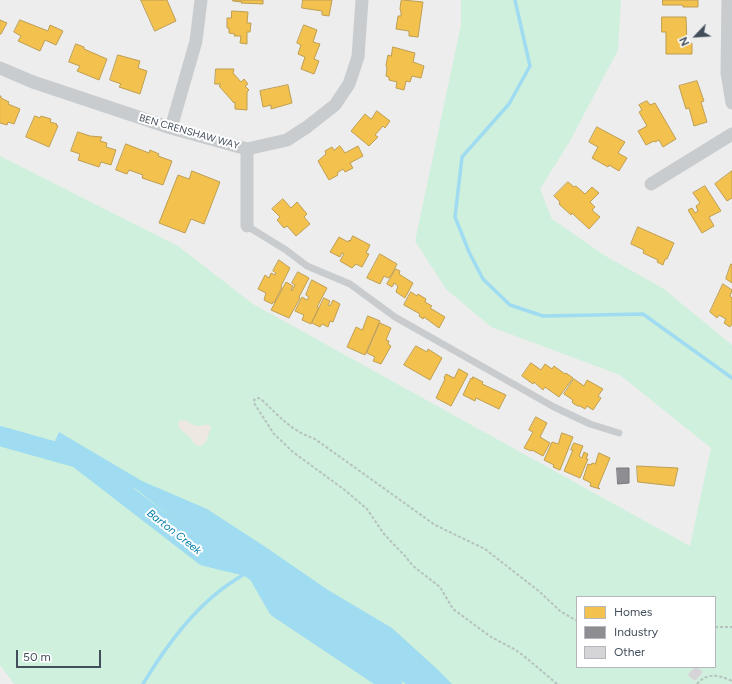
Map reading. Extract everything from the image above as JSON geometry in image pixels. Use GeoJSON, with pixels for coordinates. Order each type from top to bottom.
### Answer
{"type":"FeatureCollection","features":[{"type":"Feature","properties":{"kind":"street"},"geometry":{"type":"LineString","coordinates":[[171,128],[196,41],[201,0]]}},
{"type":"Feature","properties":{"kind":"street","name":"BEN CRENSHAW WAY"},"geometry":{"type":"LineString","coordinates":[[0,68],[33,82],[171,128],[247,149],[287,140],[307,127],[335,105],[349,84],[358,57],[362,0]]}},
{"type":"Feature","properties":{"kind":"street"},"geometry":{"type":"LineString","coordinates":[[728,0],[728,73],[732,103]]}},
{"type":"Feature","properties":{"kind":"street"},"geometry":{"type":"LineString","coordinates":[[651,184],[732,134]]}},
{"type":"Feature","properties":{"kind":"street"},"geometry":{"type":"LineString","coordinates":[[247,149],[248,226]]}},
{"type":"Feature","properties":{"kind":"lane"},"geometry":{"type":"LineString","coordinates":[[248,226],[286,250],[307,266],[350,284],[395,316],[554,407],[590,424],[619,433]]}},
{"type":"Feature","properties":{"kind":"path"},"geometry":{"type":"LineString","coordinates":[[557,684],[524,656],[473,625],[453,609],[440,587],[426,574],[413,566],[384,534],[367,509],[321,472],[293,452],[274,434],[254,403],[254,400],[258,398],[261,399],[288,425],[302,434],[315,439],[435,525],[485,549],[540,592],[560,611],[576,620]]}},
{"type":"Feature","properties":{"kind":"path"},"geometry":{"type":"LineString","coordinates":[[716,627],[732,627]]}},
{"type":"Feature","properties":{"kind":"path"},"geometry":{"type":"LineString","coordinates":[[697,684],[706,676],[710,675],[722,676],[732,681]]}},
{"type":"Feature","properties":{"kind":"green space"},"geometry":{"type":"Polygon","coordinates":[[[461,0],[621,0],[618,50],[570,141],[540,189],[552,219],[604,255],[664,289],[732,345],[732,684],[14,684],[0,665],[0,156],[178,246],[253,304],[690,546],[711,448],[620,375],[491,327],[446,289],[415,241],[461,25],[461,0]]]}},
{"type":"Feature","properties":{"kind":"sand"},"geometry":{"type":"Polygon","coordinates":[[[185,420],[196,426],[207,424],[211,427],[206,442],[201,446],[194,443],[190,437],[180,429],[178,424],[179,421],[185,420]]]}},
{"type":"Feature","properties":{"kind":"water"},"geometry":{"type":"Polygon","coordinates":[[[59,432],[142,481],[207,509],[328,590],[392,628],[452,684],[406,684],[308,621],[243,575],[136,489],[51,450],[59,432]]]}},
{"type":"Feature","properties":{"kind":"building: Homes"},"geometry":{"type":"Polygon","coordinates":[[[141,0],[167,0],[176,21],[155,31],[141,0]]]}},
{"type":"Feature","properties":{"kind":"building: Homes"},"geometry":{"type":"Polygon","coordinates":[[[233,0],[263,0],[263,4],[241,3],[242,2],[233,0]]]}},
{"type":"Feature","properties":{"kind":"building: Homes"},"geometry":{"type":"Polygon","coordinates":[[[303,0],[332,0],[329,16],[322,15],[322,11],[302,8],[303,0]]]}},
{"type":"Feature","properties":{"kind":"building: Homes"},"geometry":{"type":"Polygon","coordinates":[[[663,0],[698,0],[698,7],[663,5],[663,0]]]}},
{"type":"Feature","properties":{"kind":"building: Homes"},"geometry":{"type":"Polygon","coordinates":[[[401,1],[423,2],[418,37],[409,36],[409,31],[396,29],[398,16],[401,16],[401,1]]]}},
{"type":"Feature","properties":{"kind":"building: Homes"},"geometry":{"type":"Polygon","coordinates":[[[232,11],[248,12],[247,23],[251,23],[250,32],[247,32],[247,44],[240,43],[241,36],[234,36],[235,34],[229,33],[229,28],[227,28],[227,18],[231,18],[232,11]]]}},
{"type":"Feature","properties":{"kind":"building: Homes"},"geometry":{"type":"Polygon","coordinates":[[[662,17],[686,17],[687,43],[692,43],[692,54],[666,54],[666,32],[662,32],[662,17]]]}},
{"type":"Feature","properties":{"kind":"building: Homes"},"geometry":{"type":"Polygon","coordinates":[[[0,20],[7,23],[1,34],[0,34],[0,20]]]}},
{"type":"Feature","properties":{"kind":"building: Homes"},"geometry":{"type":"Polygon","coordinates":[[[20,20],[48,31],[50,25],[63,31],[56,45],[45,40],[40,51],[18,41],[21,36],[14,32],[20,20]]]}},
{"type":"Feature","properties":{"kind":"building: Homes"},"geometry":{"type":"Polygon","coordinates":[[[304,25],[317,30],[313,42],[320,44],[314,59],[319,61],[314,74],[301,69],[305,57],[298,54],[301,45],[297,43],[304,25]]]}},
{"type":"Feature","properties":{"kind":"building: Homes"},"geometry":{"type":"Polygon","coordinates":[[[76,44],[107,59],[99,80],[77,71],[80,66],[69,62],[76,44]]]}},
{"type":"Feature","properties":{"kind":"building: Homes"},"geometry":{"type":"Polygon","coordinates":[[[393,47],[415,53],[413,62],[424,66],[421,78],[412,76],[410,82],[406,81],[404,90],[396,88],[397,82],[389,80],[389,77],[386,76],[388,55],[391,56],[393,47]]]}},
{"type":"Feature","properties":{"kind":"building: Homes"},"geometry":{"type":"Polygon","coordinates":[[[118,55],[140,61],[138,68],[147,71],[140,94],[119,87],[121,84],[110,80],[118,55]]]}},
{"type":"Feature","properties":{"kind":"building: Homes"},"geometry":{"type":"Polygon","coordinates":[[[216,69],[234,69],[233,73],[241,82],[244,79],[248,84],[245,86],[249,90],[247,92],[247,110],[235,109],[235,102],[234,103],[219,86],[221,84],[215,84],[216,69]]]}},
{"type":"Feature","properties":{"kind":"building: Homes"},"geometry":{"type":"Polygon","coordinates":[[[697,81],[704,101],[701,102],[707,122],[694,126],[689,108],[686,109],[679,86],[697,81]]]}},
{"type":"Feature","properties":{"kind":"building: Homes"},"geometry":{"type":"Polygon","coordinates":[[[288,85],[292,103],[271,109],[271,105],[263,107],[260,91],[288,85]]]}},
{"type":"Feature","properties":{"kind":"building: Homes"},"geometry":{"type":"Polygon","coordinates":[[[0,96],[9,102],[8,104],[20,109],[14,124],[8,122],[7,125],[0,123],[0,96]]]}},
{"type":"Feature","properties":{"kind":"building: Homes"},"geometry":{"type":"Polygon","coordinates":[[[647,101],[650,105],[655,103],[676,139],[663,147],[659,140],[646,145],[638,131],[647,126],[639,112],[642,110],[639,105],[647,101]]]}},
{"type":"Feature","properties":{"kind":"building: Homes"},"geometry":{"type":"Polygon","coordinates":[[[377,111],[390,121],[385,128],[383,126],[375,135],[378,137],[369,146],[351,131],[365,114],[371,119],[377,111]]]}},
{"type":"Feature","properties":{"kind":"building: Homes"},"geometry":{"type":"Polygon","coordinates":[[[35,116],[51,119],[50,122],[57,124],[56,125],[58,126],[49,147],[26,137],[35,116]]]}},
{"type":"Feature","properties":{"kind":"building: Homes"},"geometry":{"type":"Polygon","coordinates":[[[597,127],[625,142],[618,153],[627,158],[619,171],[592,158],[598,147],[589,142],[597,127]]]}},
{"type":"Feature","properties":{"kind":"building: Homes"},"geometry":{"type":"Polygon","coordinates":[[[78,132],[90,136],[102,137],[100,141],[107,143],[106,147],[116,150],[111,165],[101,162],[99,167],[78,160],[80,154],[71,151],[78,132]]]}},
{"type":"Feature","properties":{"kind":"building: Homes"},"geometry":{"type":"Polygon","coordinates":[[[126,144],[149,153],[150,150],[159,154],[158,156],[172,161],[163,185],[142,178],[143,175],[129,170],[127,174],[116,170],[126,144]]]}},
{"type":"Feature","properties":{"kind":"building: Homes"},"geometry":{"type":"Polygon","coordinates":[[[340,146],[345,153],[358,146],[363,156],[350,163],[353,168],[345,172],[343,169],[337,173],[338,175],[329,180],[318,161],[326,154],[325,151],[332,147],[334,150],[340,146]]]}},
{"type":"Feature","properties":{"kind":"building: Homes"},"geometry":{"type":"Polygon","coordinates":[[[192,171],[220,182],[204,224],[191,219],[185,233],[159,223],[178,175],[189,179],[192,171]]]}},
{"type":"Feature","properties":{"kind":"building: Homes"},"geometry":{"type":"Polygon","coordinates":[[[732,171],[732,198],[727,201],[715,184],[732,171]]]}},
{"type":"Feature","properties":{"kind":"building: Homes"},"geometry":{"type":"Polygon","coordinates":[[[568,182],[574,187],[576,186],[585,194],[592,187],[599,193],[590,202],[595,207],[592,210],[600,217],[589,229],[572,213],[571,215],[559,204],[560,202],[554,196],[568,182]]]}},
{"type":"Feature","properties":{"kind":"building: Homes"},"geometry":{"type":"Polygon","coordinates":[[[705,186],[721,211],[709,217],[714,226],[702,233],[688,210],[692,208],[695,213],[698,211],[696,206],[700,203],[693,193],[705,186]]]}},
{"type":"Feature","properties":{"kind":"building: Homes"},"geometry":{"type":"Polygon","coordinates":[[[283,199],[291,208],[297,202],[307,214],[304,217],[310,224],[296,236],[287,226],[284,228],[277,220],[280,217],[272,209],[283,199]]]}},
{"type":"Feature","properties":{"kind":"building: Homes"},"geometry":{"type":"Polygon","coordinates":[[[638,227],[674,243],[663,265],[657,262],[658,260],[643,253],[644,250],[631,244],[638,227]]]}},
{"type":"Feature","properties":{"kind":"building: Homes"},"geometry":{"type":"Polygon","coordinates":[[[353,236],[370,245],[366,253],[369,254],[362,267],[356,264],[352,268],[340,261],[344,254],[342,253],[340,257],[330,252],[339,237],[348,242],[353,236]]]}},
{"type":"Feature","properties":{"kind":"building: Homes"},"geometry":{"type":"Polygon","coordinates":[[[380,254],[397,264],[391,276],[388,278],[384,276],[380,284],[367,278],[380,254]]]}},
{"type":"Feature","properties":{"kind":"building: Homes"},"geometry":{"type":"Polygon","coordinates":[[[279,260],[290,268],[274,303],[273,302],[272,304],[264,300],[266,293],[258,289],[265,275],[269,278],[271,273],[275,275],[276,273],[273,271],[279,260]]]}},
{"type":"Feature","properties":{"kind":"building: Homes"},"geometry":{"type":"Polygon","coordinates":[[[731,264],[732,265],[732,283],[726,279],[731,264]]]}},
{"type":"Feature","properties":{"kind":"building: Homes"},"geometry":{"type":"Polygon","coordinates":[[[396,269],[400,271],[399,274],[413,283],[405,298],[396,292],[398,286],[394,283],[392,287],[387,284],[396,269]]]}},
{"type":"Feature","properties":{"kind":"building: Homes"},"geometry":{"type":"Polygon","coordinates":[[[298,272],[309,278],[289,318],[271,310],[286,282],[293,286],[292,291],[295,285],[292,283],[298,272]]]}},
{"type":"Feature","properties":{"kind":"building: Homes"},"geometry":{"type":"Polygon","coordinates":[[[312,280],[327,288],[317,307],[319,308],[311,324],[302,320],[304,315],[295,311],[302,297],[307,300],[309,297],[306,295],[312,280]]]}},
{"type":"Feature","properties":{"kind":"building: Homes"},"geometry":{"type":"Polygon","coordinates":[[[723,284],[732,290],[730,296],[732,298],[732,324],[730,327],[724,323],[726,319],[719,315],[717,318],[710,312],[723,284]]]}},
{"type":"Feature","properties":{"kind":"building: Homes"},"geometry":{"type":"Polygon","coordinates":[[[411,292],[426,299],[425,302],[432,306],[430,308],[445,317],[439,328],[424,317],[423,319],[419,316],[420,314],[404,305],[411,292]]]}},
{"type":"Feature","properties":{"kind":"building: Homes"},"geometry":{"type":"Polygon","coordinates":[[[324,298],[330,301],[328,305],[330,306],[333,300],[340,304],[333,322],[330,321],[328,327],[322,324],[320,327],[312,323],[324,298]]]}},
{"type":"Feature","properties":{"kind":"building: Homes"},"geometry":{"type":"Polygon","coordinates":[[[368,316],[380,321],[365,355],[347,347],[356,327],[362,330],[368,316]]]}},
{"type":"Feature","properties":{"kind":"building: Homes"},"geometry":{"type":"Polygon","coordinates":[[[380,323],[391,328],[386,340],[389,341],[388,344],[391,346],[381,364],[373,361],[375,357],[367,353],[380,323]]]}},
{"type":"Feature","properties":{"kind":"building: Homes"},"geometry":{"type":"Polygon","coordinates":[[[416,346],[427,352],[428,349],[442,358],[430,380],[404,365],[416,346]]]}},
{"type":"Feature","properties":{"kind":"building: Homes"},"geometry":{"type":"Polygon","coordinates":[[[531,363],[541,370],[545,364],[552,369],[554,366],[573,378],[559,397],[545,387],[543,390],[534,382],[533,384],[522,376],[531,363]]]}},
{"type":"Feature","properties":{"kind":"building: Homes"},"geometry":{"type":"Polygon","coordinates":[[[459,369],[468,374],[451,406],[436,398],[446,374],[454,378],[459,369]]]}},
{"type":"Feature","properties":{"kind":"building: Homes"},"geometry":{"type":"Polygon","coordinates":[[[473,377],[483,382],[482,384],[506,395],[499,409],[476,398],[475,401],[463,395],[471,378],[472,379],[473,377]]]}},
{"type":"Feature","properties":{"kind":"building: Homes"},"geometry":{"type":"Polygon","coordinates":[[[574,379],[584,386],[587,380],[603,389],[598,396],[601,398],[593,410],[587,406],[585,409],[574,404],[572,402],[573,400],[564,394],[574,379]]]}},
{"type":"Feature","properties":{"kind":"building: Homes"},"geometry":{"type":"Polygon","coordinates":[[[536,417],[547,423],[540,437],[550,443],[543,456],[532,450],[531,451],[524,448],[533,432],[529,430],[536,417]]]}},
{"type":"Feature","properties":{"kind":"building: Homes"},"geometry":{"type":"Polygon","coordinates":[[[562,433],[573,437],[560,470],[544,460],[552,442],[558,444],[562,433]]]}},
{"type":"Feature","properties":{"kind":"building: Homes"},"geometry":{"type":"Polygon","coordinates":[[[574,443],[583,446],[579,456],[582,458],[584,452],[588,454],[586,459],[588,459],[580,478],[564,471],[573,450],[571,450],[574,443]]]}},
{"type":"Feature","properties":{"kind":"building: Homes"},"geometry":{"type":"Polygon","coordinates":[[[599,453],[610,458],[598,487],[600,489],[590,486],[591,483],[583,479],[588,464],[595,464],[599,453]]]}},
{"type":"Feature","properties":{"kind":"building: Homes"},"geometry":{"type":"Polygon","coordinates":[[[637,466],[678,468],[674,486],[638,482],[637,466]]]}},
{"type":"Feature","properties":{"kind":"building: Industry"},"geometry":{"type":"Polygon","coordinates":[[[617,468],[629,468],[629,483],[618,484],[617,468]]]}},
{"type":"Feature","properties":{"kind":"building: Other"},"geometry":{"type":"Polygon","coordinates":[[[694,668],[698,668],[703,672],[695,681],[688,675],[694,668]]]}},
{"type":"Feature","properties":{"kind":"waterway"},"geometry":{"type":"LineString","coordinates":[[515,0],[530,66],[509,104],[462,157],[455,217],[469,252],[483,279],[510,305],[543,316],[643,314],[732,378]]}},
{"type":"Feature","properties":{"kind":"waterway","name":"Barton Creek"},"geometry":{"type":"LineString","coordinates":[[0,436],[78,458],[205,556],[255,568],[278,608],[392,684]]}},
{"type":"Feature","properties":{"kind":"waterway"},"geometry":{"type":"LineString","coordinates":[[143,684],[169,645],[199,609],[225,587],[246,573]]}}]}
